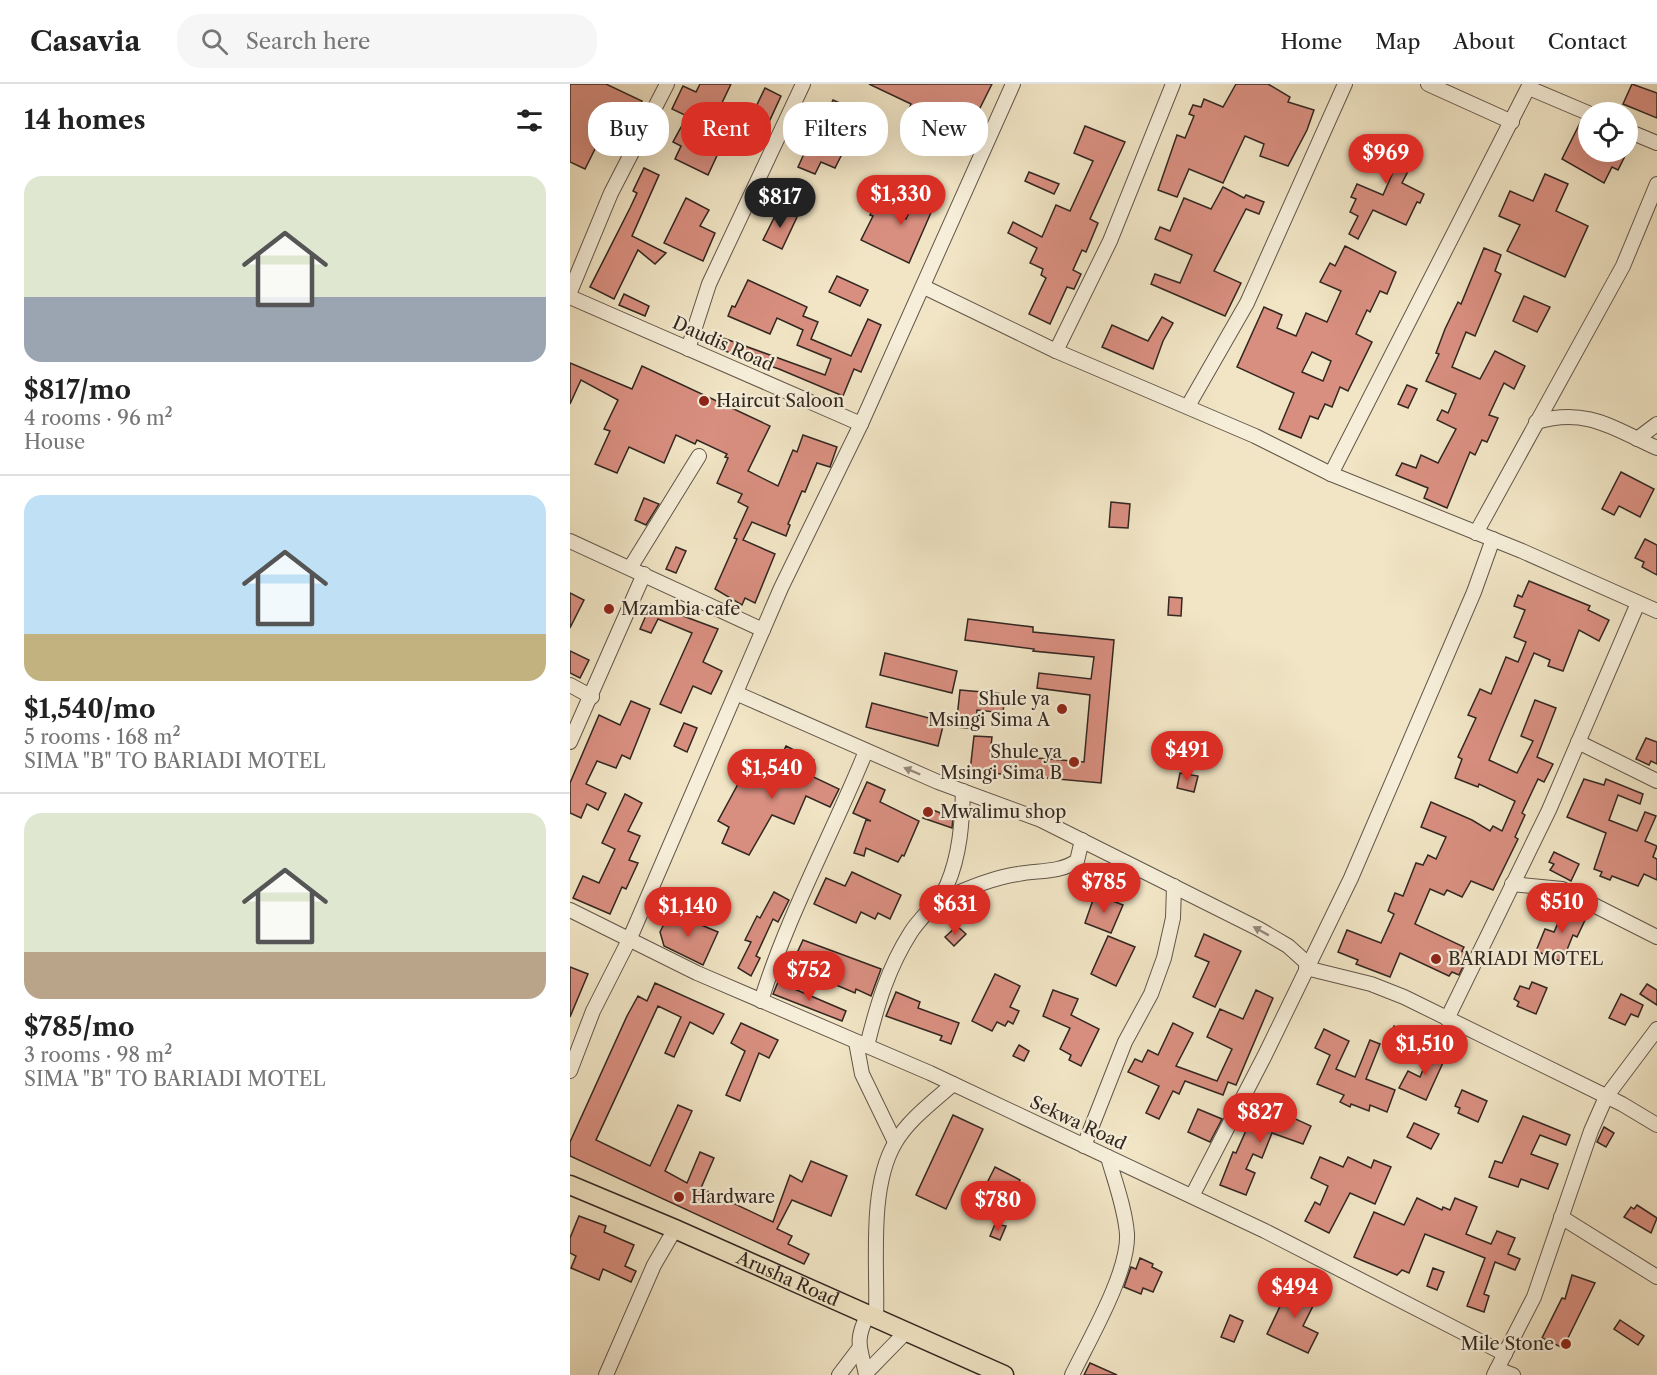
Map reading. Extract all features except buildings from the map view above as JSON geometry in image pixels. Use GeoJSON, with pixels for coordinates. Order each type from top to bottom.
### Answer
{"type":"FeatureCollection","features":[{"type":"Feature","properties":{"kind":"main road","name":"Arusha Road"},"geometry":{"type":"LineString","coordinates":[[570,1185],[675,1229],[871,1318],[1004,1375]]}},
{"type":"Feature","properties":{"kind":"street"},"geometry":{"type":"LineString","coordinates":[[570,292],[610,193],[667,84]]}},
{"type":"Feature","properties":{"kind":"street"},"geometry":{"type":"LineString","coordinates":[[688,349],[709,284],[802,84]]}},
{"type":"Feature","properties":{"kind":"street"},"geometry":{"type":"LineString","coordinates":[[570,1071],[593,1011],[630,938],[738,694],[763,630],[924,287],[1013,84]]}},
{"type":"Feature","properties":{"kind":"street"},"geometry":{"type":"LineString","coordinates":[[1056,351],[1110,241],[1173,84]]}},
{"type":"Feature","properties":{"kind":"street"},"geometry":{"type":"LineString","coordinates":[[1188,406],[1247,303],[1345,84]]}},
{"type":"Feature","properties":{"kind":"street"},"geometry":{"type":"LineString","coordinates":[[1428,84],[1512,122]]}},
{"type":"Feature","properties":{"kind":"street"},"geometry":{"type":"LineString","coordinates":[[1331,474],[1529,86],[1578,108]]}},
{"type":"Feature","properties":{"kind":"street"},"geometry":{"type":"LineString","coordinates":[[1638,135],[1657,143]]}},
{"type":"Feature","properties":{"kind":"street"},"geometry":{"type":"LineString","coordinates":[[1476,533],[1623,266],[1657,184]]}},
{"type":"Feature","properties":{"kind":"street"},"geometry":{"type":"LineString","coordinates":[[924,287],[1056,351],[1188,406],[1331,474],[1493,539],[1657,611]]}},
{"type":"Feature","properties":{"kind":"street","name":"Daudis Road"},"geometry":{"type":"LineString","coordinates":[[570,297],[861,424]]}},
{"type":"Feature","properties":{"kind":"street"},"geometry":{"type":"LineString","coordinates":[[1536,422],[1558,416],[1576,415],[1657,448]]}},
{"type":"Feature","properties":{"kind":"street"},"geometry":{"type":"LineString","coordinates":[[1637,439],[1657,424]]}},
{"type":"Feature","properties":{"kind":"street"},"geometry":{"type":"LineString","coordinates":[[630,568],[699,456]]}},
{"type":"Feature","properties":{"kind":"street"},"geometry":{"type":"LineString","coordinates":[[1192,1196],[1249,1087],[1351,878],[1474,592],[1493,539]]}},
{"type":"Feature","properties":{"kind":"street"},"geometry":{"type":"LineString","coordinates":[[570,541],[763,630]]}},
{"type":"Feature","properties":{"kind":"street"},"geometry":{"type":"LineString","coordinates":[[570,742],[592,697],[644,574]]}},
{"type":"Feature","properties":{"kind":"street"},"geometry":{"type":"LineString","coordinates":[[1447,1019],[1578,742],[1638,603]]}},
{"type":"Feature","properties":{"kind":"street"},"geometry":{"type":"LineString","coordinates":[[570,685],[592,697]]}},
{"type":"Feature","properties":{"kind":"street"},"geometry":{"type":"LineString","coordinates":[[738,694],[963,791],[1041,820],[1259,929],[1288,946],[1307,966],[1371,984],[1606,1097],[1657,1125]]}},
{"type":"Feature","properties":{"kind":"street"},"geometry":{"type":"LineString","coordinates":[[1578,742],[1657,781]]}},
{"type":"Feature","properties":{"kind":"street"},"geometry":{"type":"LineString","coordinates":[[761,1001],[799,897],[844,805],[866,750]]}},
{"type":"Feature","properties":{"kind":"street"},"geometry":{"type":"LineString","coordinates":[[895,1142],[862,1074],[862,1044],[895,961],[917,923],[936,903],[946,888],[958,849],[963,791]]}},
{"type":"Feature","properties":{"kind":"street"},"geometry":{"type":"LineString","coordinates":[[936,903],[958,892],[1016,874],[1067,868],[1077,861],[1082,840]]}},
{"type":"Feature","properties":{"kind":"street"},"geometry":{"type":"LineString","coordinates":[[1512,884],[1562,890],[1657,937]]}},
{"type":"Feature","properties":{"kind":"street"},"geometry":{"type":"LineString","coordinates":[[1084,1146],[1125,1042],[1151,994],[1164,958],[1173,918],[1174,886]]}},
{"type":"Feature","properties":{"kind":"street","name":"Sekwa Road"},"geometry":{"type":"LineString","coordinates":[[570,910],[630,938],[697,974],[953,1084],[1192,1196],[1505,1354]]}},
{"type":"Feature","properties":{"kind":"street"},"geometry":{"type":"LineString","coordinates":[[1513,1375],[1496,1372],[1534,1297],[1606,1097],[1657,1029]]}},
{"type":"Feature","properties":{"kind":"street"},"geometry":{"type":"LineString","coordinates":[[905,1333],[866,1374],[858,1350],[859,1333],[871,1318],[878,1190],[883,1167],[895,1142],[907,1126],[953,1084]]}},
{"type":"Feature","properties":{"kind":"street"},"geometry":{"type":"LineString","coordinates":[[1072,1375],[1099,1321],[1124,1257],[1127,1236],[1124,1215],[1108,1157]]}},
{"type":"Feature","properties":{"kind":"street"},"geometry":{"type":"LineString","coordinates":[[1561,1217],[1657,1276]]}},
{"type":"Feature","properties":{"kind":"street"},"geometry":{"type":"LineString","coordinates":[[606,1375],[654,1265],[675,1229]]}},
{"type":"Feature","properties":{"kind":"street"},"geometry":{"type":"LineString","coordinates":[[839,1375],[858,1350]]}},
{"type":"Feature","properties":{"kind":"place","name":"Haircut Saloon"},"geometry":{"type":"Point","coordinates":[704,401]}},
{"type":"Feature","properties":{"kind":"place","name":"Mzambia cafe"},"geometry":{"type":"Point","coordinates":[609,609]}},
{"type":"Feature","properties":{"kind":"place","name":"Shule ya Msingi Sima A"},"geometry":{"type":"Point","coordinates":[1062,709]}},
{"type":"Feature","properties":{"kind":"place","name":"Shule ya Msingi Sima B"},"geometry":{"type":"Point","coordinates":[1074,762]}},
{"type":"Feature","properties":{"kind":"place","name":"Mwalimu shop"},"geometry":{"type":"Point","coordinates":[928,812]}},
{"type":"Feature","properties":{"kind":"place","name":"BARIADI MOTEL"},"geometry":{"type":"Point","coordinates":[1436,959]}},
{"type":"Feature","properties":{"kind":"place","name":"Hardware"},"geometry":{"type":"Point","coordinates":[679,1197]}},
{"type":"Feature","properties":{"kind":"place","name":"Mile Stone"},"geometry":{"type":"Point","coordinates":[1566,1344]}}]}
